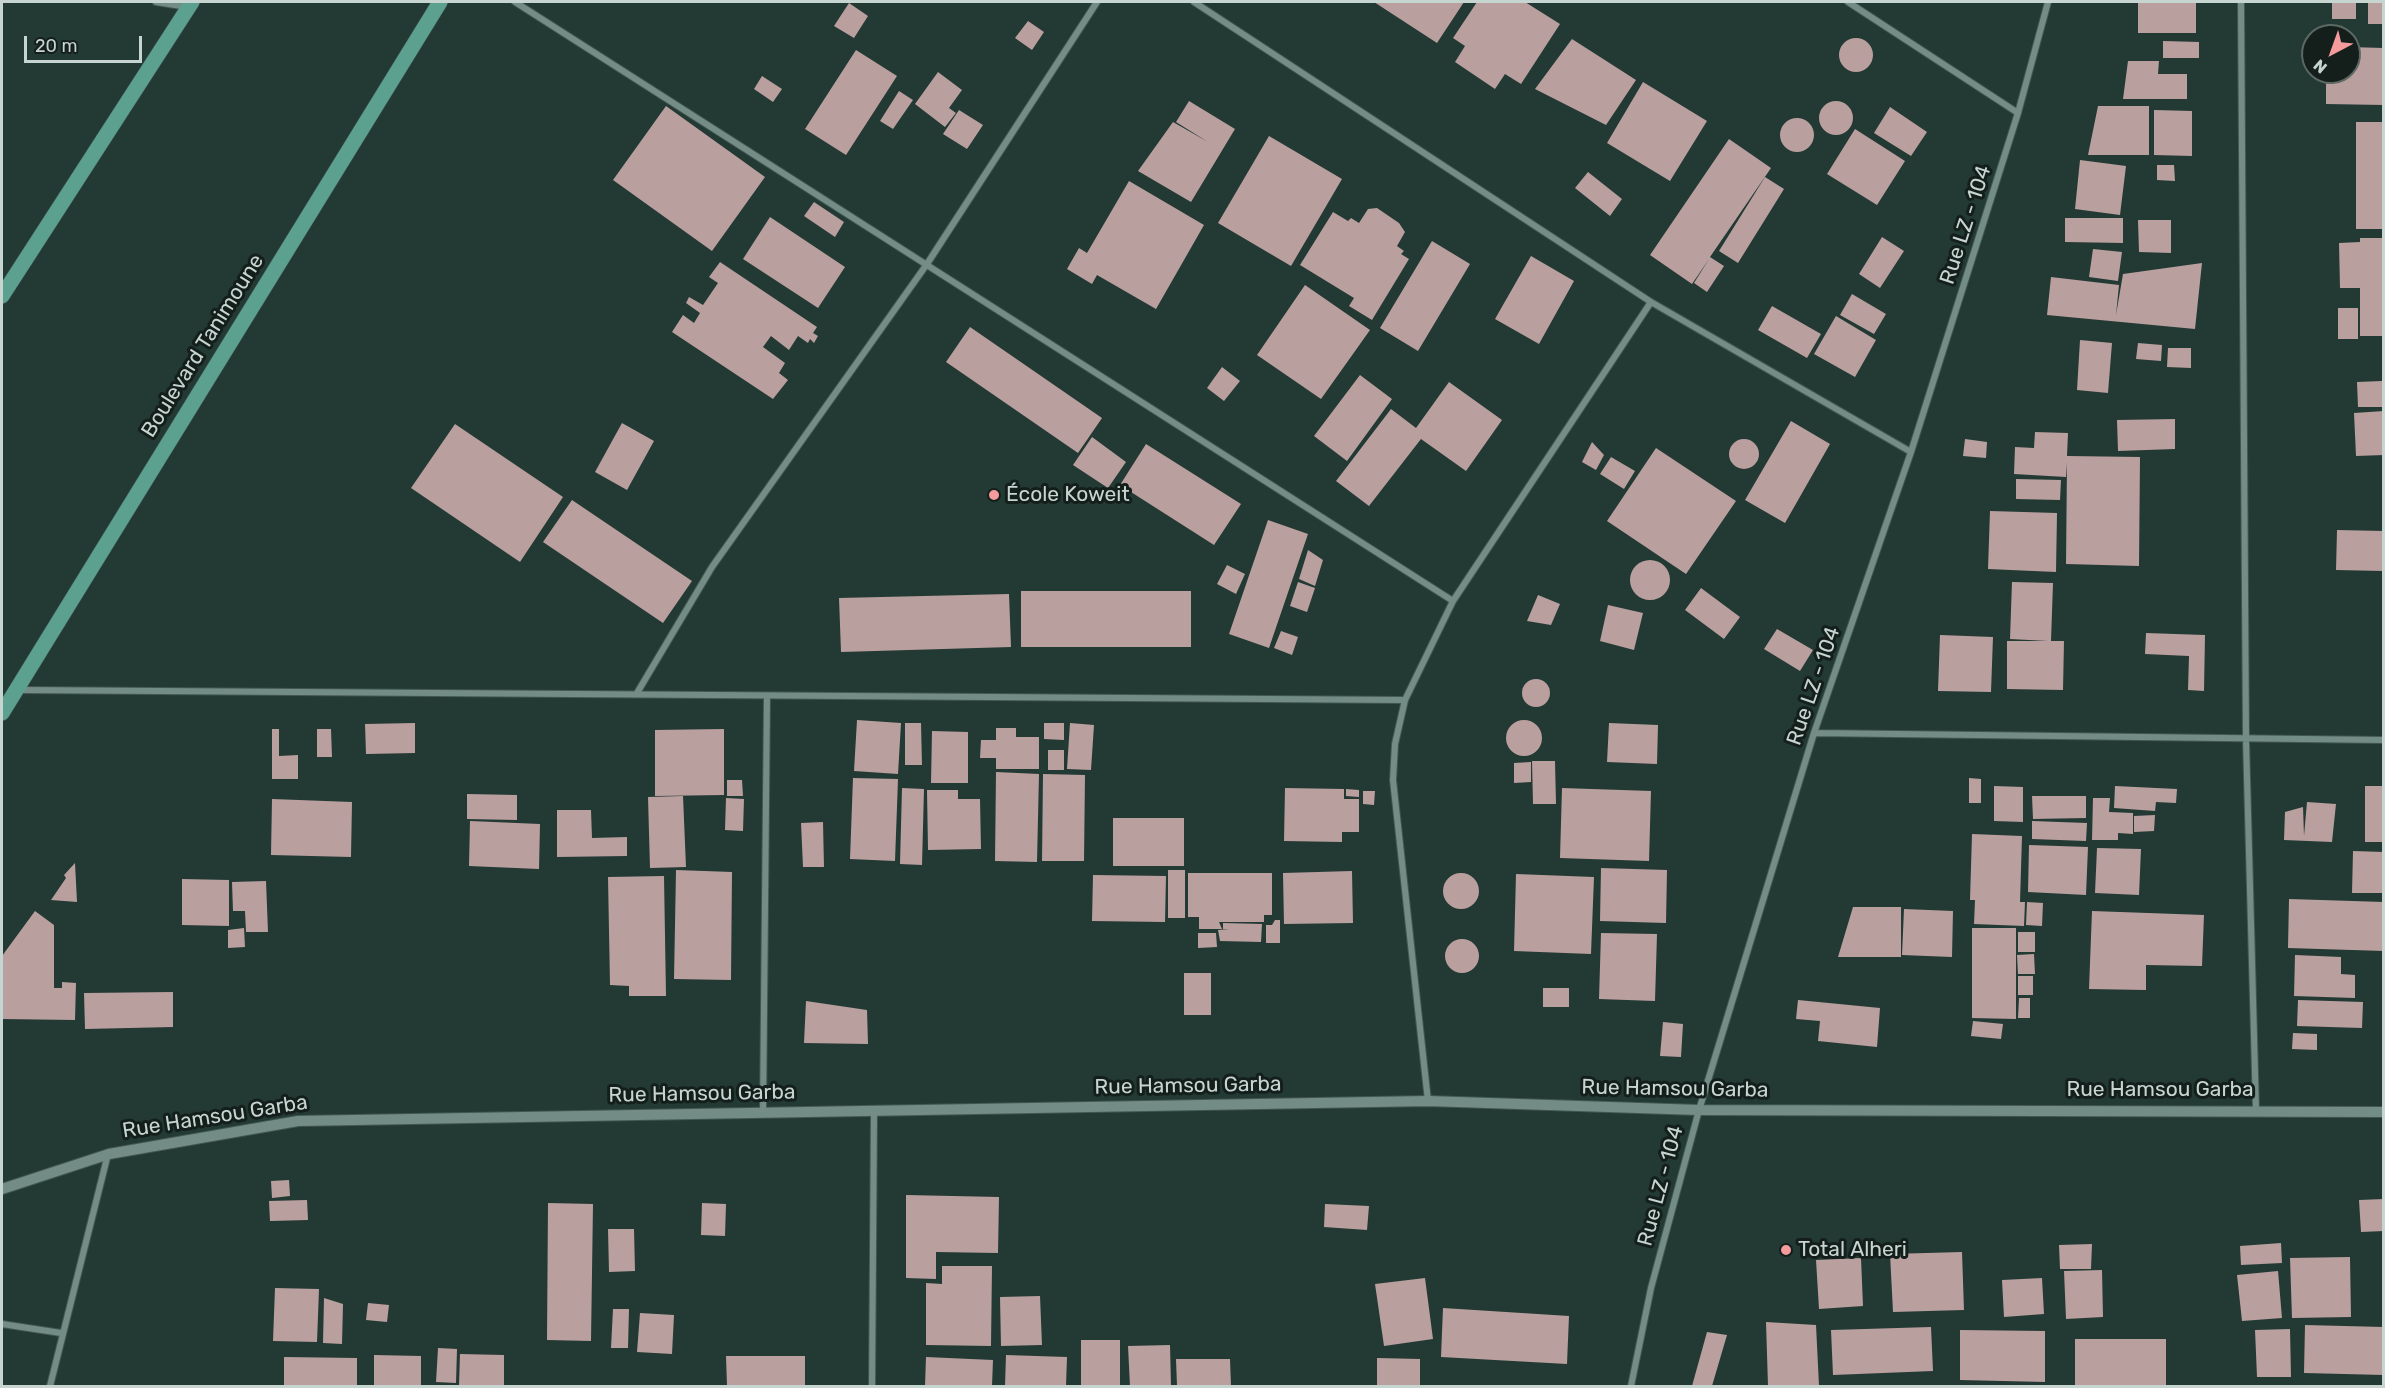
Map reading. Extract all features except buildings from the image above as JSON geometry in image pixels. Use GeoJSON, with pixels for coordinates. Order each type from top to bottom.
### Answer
{"type":"FeatureCollection","features":[{"type":"Feature","properties":{"kind":"main road","name":"Boulevard Tanimoune"},"geometry":{"type":"LineString","coordinates":[[2,713],[440,2]]}},
{"type":"Feature","properties":{"kind":"main road"},"geometry":{"type":"LineString","coordinates":[[2,296],[191,4]]}},
{"type":"Feature","properties":{"kind":"street"},"geometry":{"type":"LineString","coordinates":[[156,2],[191,4]]}},
{"type":"Feature","properties":{"kind":"street"},"geometry":{"type":"LineString","coordinates":[[515,2],[1453,601]]}},
{"type":"Feature","properties":{"kind":"street"},"geometry":{"type":"LineString","coordinates":[[637,693],[712,567],[927,264],[1097,2]]}},
{"type":"Feature","properties":{"kind":"street"},"geometry":{"type":"LineString","coordinates":[[1194,2],[1652,302],[1911,452]]}},
{"type":"Feature","properties":{"kind":"street"},"geometry":{"type":"LineString","coordinates":[[1848,2],[2018,113]]}},
{"type":"Feature","properties":{"kind":"street","name":"Rue LZ - 104"},"geometry":{"type":"LineString","coordinates":[[1631,1386],[1651,1288],[1699,1110],[1814,733],[1911,452],[2018,113],[2048,2]]}},
{"type":"Feature","properties":{"kind":"street"},"geometry":{"type":"LineString","coordinates":[[2241,2],[2246,740],[2256,1110]]}},
{"type":"Feature","properties":{"kind":"street"},"geometry":{"type":"LineString","coordinates":[[1428,1101],[1393,780],[1395,744],[1405,700],[1453,601],[1652,302]]}},
{"type":"Feature","properties":{"kind":"street"},"geometry":{"type":"LineString","coordinates":[[15,690],[1405,700]]}},
{"type":"Feature","properties":{"kind":"street"},"geometry":{"type":"LineString","coordinates":[[763,1113],[767,696]]}},
{"type":"Feature","properties":{"kind":"street"},"geometry":{"type":"LineString","coordinates":[[1814,733],[2384,740]]}},
{"type":"Feature","properties":{"kind":"street","name":"Rue Hamsou Garba"},"geometry":{"type":"LineString","coordinates":[[2,1188],[109,1154],[298,1121],[1428,1101],[1699,1110],[2384,1112]]}},
{"type":"Feature","properties":{"kind":"street"},"geometry":{"type":"LineString","coordinates":[[872,1386],[874,1111]]}},
{"type":"Feature","properties":{"kind":"street"},"geometry":{"type":"LineString","coordinates":[[50,1386],[61,1333],[109,1154]]}},
{"type":"Feature","properties":{"kind":"street"},"geometry":{"type":"LineString","coordinates":[[2,1324],[61,1333]]}},
{"type":"Feature","properties":{"kind":"place","name":"École Koweit"},"geometry":{"type":"Point","coordinates":[994,495]}},
{"type":"Feature","properties":{"kind":"place","name":"Total Alheri"},"geometry":{"type":"Point","coordinates":[1786,1250]}}]}
